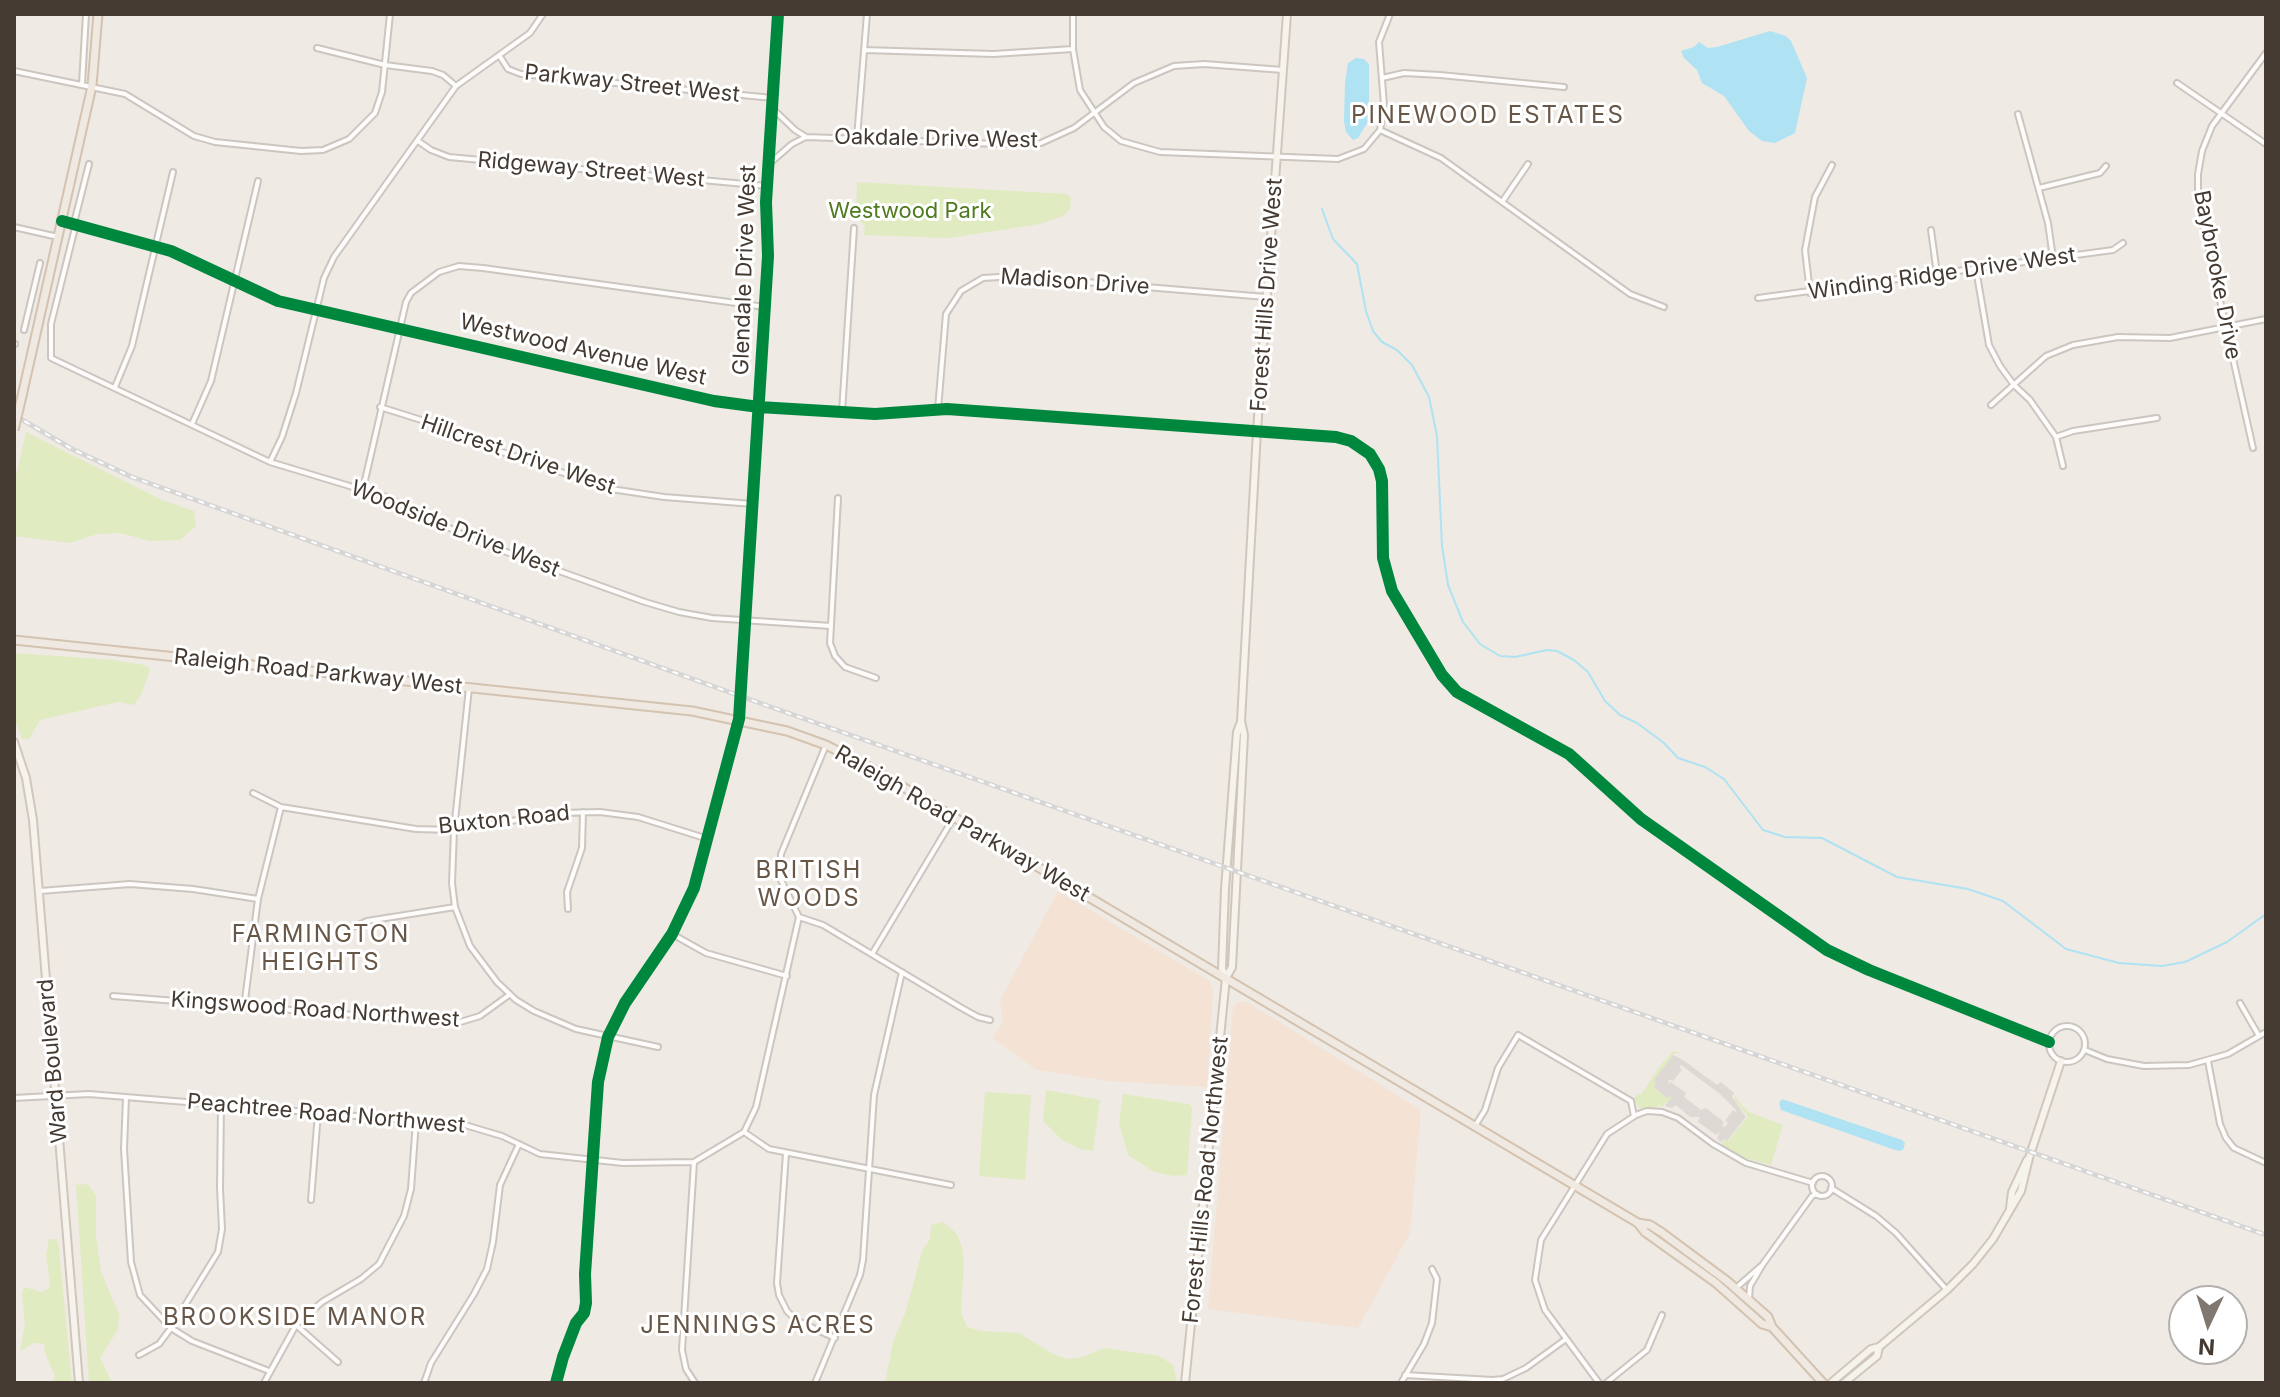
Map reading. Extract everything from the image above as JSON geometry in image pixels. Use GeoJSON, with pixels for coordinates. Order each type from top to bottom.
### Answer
{"type":"FeatureCollection","features":[{"type":"Feature","properties":{"kind":"main road"},"geometry":{"type":"LineString","coordinates":[[14,430],[92,86],[98,14]]}},
{"type":"Feature","properties":{"kind":"main road","name":"Glendale Drive West"},"geometry":{"type":"LineString","coordinates":[[739,719],[768,256],[767,186],[778,14]]}},
{"type":"Feature","properties":{"kind":"main road","name":"Forest Hills Drive West"},"geometry":{"type":"LineString","coordinates":[[1226,978],[1232,967],[1237,896],[1244,735],[1241,721],[1257,431],[1287,14]]}},
{"type":"Feature","properties":{"kind":"main road","name":"Raleigh Road Parkway West"},"geometry":{"type":"LineString","coordinates":[[14,640],[665,708],[739,719],[826,745],[871,768],[1638,1223],[1650,1225],[1661,1232],[1749,1299],[1823,1383]]}},
{"type":"Feature","properties":{"kind":"main road","name":"Forest Hills Drive West"},"geometry":{"type":"LineString","coordinates":[[1226,978],[1222,969],[1225,878],[1237,732],[1241,721]]}},
{"type":"Feature","properties":{"kind":"main road","name":"Ward Boulevard"},"geometry":{"type":"LineString","coordinates":[[14,742],[30,799],[40,891],[79,1383]]}},
{"type":"Feature","properties":{"kind":"main road","name":"Forest Hills Road Northwest"},"geometry":{"type":"LineString","coordinates":[[1185,1383],[1226,978]]}},
{"type":"Feature","properties":{"kind":"main road"},"geometry":{"type":"LineString","coordinates":[[1831,1383],[1947,1290],[1993,1239],[2010,1208],[2012,1192],[2029,1158],[2061,1061]]}},
{"type":"Feature","properties":{"kind":"main road","name":"Raleigh Road Parkway West"},"geometry":{"type":"LineString","coordinates":[[1638,1223],[1645,1232],[1716,1283],[1762,1324],[1772,1327]]}},
{"type":"Feature","properties":{"kind":"main road"},"geometry":{"type":"LineString","coordinates":[[1844,1383],[1877,1356],[1879,1347]]}},
{"type":"Feature","properties":{"kind":"street"},"geometry":{"type":"LineString","coordinates":[[82,84],[86,14]]}},
{"type":"Feature","properties":{"kind":"street"},"geometry":{"type":"LineString","coordinates":[[14,71],[125,94],[194,136],[227,143],[312,151],[342,143],[367,123],[379,103],[390,14]]}},
{"type":"Feature","properties":{"kind":"street"},"geometry":{"type":"LineString","coordinates":[[270,462],[282,437],[296,393],[315,310],[334,257],[456,86],[530,33],[543,14]]}},
{"type":"Feature","properties":{"kind":"street"},"geometry":{"type":"LineString","coordinates":[[857,138],[867,14]]}},
{"type":"Feature","properties":{"kind":"street"},"geometry":{"type":"LineString","coordinates":[[1073,14],[1073,49],[1080,90],[1104,127],[1121,141],[1160,152],[1349,157],[1364,149],[1380,130],[1384,105],[1379,42],[1390,14]]}},
{"type":"Feature","properties":{"kind":"street"},"geometry":{"type":"LineString","coordinates":[[317,48],[385,65],[432,71],[443,75],[456,86]]}},
{"type":"Feature","properties":{"kind":"street"},"geometry":{"type":"LineString","coordinates":[[864,50],[993,54],[1073,49]]}},
{"type":"Feature","properties":{"kind":"street","name":"Baybrooke Drive"},"geometry":{"type":"LineString","coordinates":[[2253,448],[2198,200],[2198,174],[2202,151],[2212,126],[2266,53]]}},
{"type":"Feature","properties":{"kind":"street","name":"Parkway Street West"},"geometry":{"type":"LineString","coordinates":[[499,55],[508,69],[521,74],[773,98]]}},
{"type":"Feature","properties":{"kind":"street","name":"Oakdale Drive West"},"geometry":{"type":"LineString","coordinates":[[769,164],[792,144],[806,137],[1029,144],[1058,137],[1134,83],[1174,66],[1204,64],[1283,70]]}},
{"type":"Feature","properties":{"kind":"street"},"geometry":{"type":"LineString","coordinates":[[1382,78],[1404,73],[1564,87]]}},
{"type":"Feature","properties":{"kind":"street"},"geometry":{"type":"LineString","coordinates":[[2177,83],[2224,110],[2266,144]]}},
{"type":"Feature","properties":{"kind":"street","name":"Oakdale Drive West"},"geometry":{"type":"LineString","coordinates":[[773,109],[806,137]]}},
{"type":"Feature","properties":{"kind":"street"},"geometry":{"type":"LineString","coordinates":[[2018,114],[2048,223],[2053,258]]}},
{"type":"Feature","properties":{"kind":"street"},"geometry":{"type":"LineString","coordinates":[[1380,130],[1441,158],[1630,294],[1664,307]]}},
{"type":"Feature","properties":{"kind":"street","name":"Ridgeway Street West"},"geometry":{"type":"LineString","coordinates":[[418,141],[449,157],[767,186]]}},
{"type":"Feature","properties":{"kind":"street"},"geometry":{"type":"LineString","coordinates":[[75,224],[89,164]]}},
{"type":"Feature","properties":{"kind":"street"},"geometry":{"type":"LineString","coordinates":[[1502,202],[1528,164]]}},
{"type":"Feature","properties":{"kind":"street"},"geometry":{"type":"LineString","coordinates":[[1810,293],[1805,250],[1815,197],[1832,165]]}},
{"type":"Feature","properties":{"kind":"street"},"geometry":{"type":"LineString","coordinates":[[2039,188],[2100,173],[2106,166]]}},
{"type":"Feature","properties":{"kind":"street"},"geometry":{"type":"LineString","coordinates":[[115,387],[132,346],[173,172]]}},
{"type":"Feature","properties":{"kind":"street"},"geometry":{"type":"LineString","coordinates":[[192,424],[211,381],[258,181]]}},
{"type":"Feature","properties":{"kind":"street","name":"Westwood Avenue West"},"geometry":{"type":"LineString","coordinates":[[62,221],[171,251],[278,301],[714,401],[842,412],[899,414],[938,409],[1344,438],[1370,454],[1379,469],[1382,481],[1381,539],[1388,582],[1442,675],[1463,697],[1569,754],[1641,819],[1827,950],[2049,1042]]}},
{"type":"Feature","properties":{"kind":"street","name":"Woodside Drive West"},"geometry":{"type":"LineString","coordinates":[[75,224],[51,324],[51,358],[270,462],[363,489],[420,511],[476,541],[645,602],[697,616],[831,626]]}},
{"type":"Feature","properties":{"kind":"street"},"geometry":{"type":"LineString","coordinates":[[14,227],[58,237]]}},
{"type":"Feature","properties":{"kind":"street"},"geometry":{"type":"LineString","coordinates":[[842,412],[854,228]]}},
{"type":"Feature","properties":{"kind":"street"},"geometry":{"type":"LineString","coordinates":[[1931,230],[1937,274]]}},
{"type":"Feature","properties":{"kind":"street","name":"Winding Ridge Drive West"},"geometry":{"type":"LineString","coordinates":[[1758,298],[2113,250],[2123,243]]}},
{"type":"Feature","properties":{"kind":"street"},"geometry":{"type":"LineString","coordinates":[[24,330],[40,263]]}},
{"type":"Feature","properties":{"kind":"street"},"geometry":{"type":"LineString","coordinates":[[363,489],[399,328],[411,293],[429,278],[459,266],[765,307]]}},
{"type":"Feature","properties":{"kind":"street"},"geometry":{"type":"LineString","coordinates":[[1976,269],[1989,345],[2014,385],[2030,400],[2056,437],[2063,466]]}},
{"type":"Feature","properties":{"kind":"street","name":"Madison Drive"},"geometry":{"type":"LineString","coordinates":[[938,409],[946,315],[961,291],[983,278],[1014,276],[1267,297]]}},
{"type":"Feature","properties":{"kind":"street"},"geometry":{"type":"LineString","coordinates":[[34,288],[46,290]]}},
{"type":"Feature","properties":{"kind":"street"},"geometry":{"type":"LineString","coordinates":[[1991,405],[2046,356],[2083,342],[2118,337],[2170,338],[2266,319]]}},
{"type":"Feature","properties":{"kind":"street","name":"Hillcrest Drive West"},"geometry":{"type":"LineString","coordinates":[[380,407],[611,489],[753,504]]}},
{"type":"Feature","properties":{"kind":"street"},"geometry":{"type":"LineString","coordinates":[[2056,437],[2073,431],[2157,418]]}},
{"type":"Feature","properties":{"kind":"street"},"geometry":{"type":"LineString","coordinates":[[838,498],[830,643],[838,661],[849,669],[876,678]]}},
{"type":"Feature","properties":{"kind":"street"},"geometry":{"type":"LineString","coordinates":[[469,688],[454,830],[452,883],[462,930],[478,959],[509,995],[559,1023],[658,1047]]}},
{"type":"Feature","properties":{"kind":"street"},"geometry":{"type":"LineString","coordinates":[[556,1383],[563,1357],[586,1303],[585,1274],[598,1082],[608,1037],[625,1003],[672,934],[694,888],[739,719]]}},
{"type":"Feature","properties":{"kind":"street"},"geometry":{"type":"LineString","coordinates":[[695,1383],[686,1369],[682,1350],[694,1162],[744,1132],[756,1107],[799,917],[780,878],[780,860],[789,829],[826,745]]}},
{"type":"Feature","properties":{"kind":"street","name":"Buxton Road"},"geometry":{"type":"LineString","coordinates":[[253,793],[281,807],[395,826],[454,830],[583,812],[638,817],[708,839]]}},
{"type":"Feature","properties":{"kind":"street"},"geometry":{"type":"LineString","coordinates":[[244,1008],[258,899],[281,807]]}},
{"type":"Feature","properties":{"kind":"street"},"geometry":{"type":"LineString","coordinates":[[568,909],[567,892],[582,848],[583,812]]}},
{"type":"Feature","properties":{"kind":"street"},"geometry":{"type":"LineString","coordinates":[[872,954],[954,817]]}},
{"type":"Feature","properties":{"kind":"street"},"geometry":{"type":"LineString","coordinates":[[40,891],[130,884],[258,899]]}},
{"type":"Feature","properties":{"kind":"street"},"geometry":{"type":"LineString","coordinates":[[356,926],[367,921],[455,907]]}},
{"type":"Feature","properties":{"kind":"street"},"geometry":{"type":"LineString","coordinates":[[799,917],[823,925],[978,1017],[990,1020]]}},
{"type":"Feature","properties":{"kind":"street"},"geometry":{"type":"LineString","coordinates":[[672,934],[706,953],[787,976]]}},
{"type":"Feature","properties":{"kind":"street"},"geometry":{"type":"LineString","coordinates":[[815,1383],[863,1260],[874,1095],[902,972]]}},
{"type":"Feature","properties":{"kind":"street","name":"Kingswood Road Northwest"},"geometry":{"type":"LineString","coordinates":[[113,996],[457,1023],[480,1016],[509,995]]}},
{"type":"Feature","properties":{"kind":"street"},"geometry":{"type":"LineString","coordinates":[[2240,1003],[2259,1036]]}},
{"type":"Feature","properties":{"kind":"street"},"geometry":{"type":"LineString","coordinates":[[2071,1027],[2084,1038],[2085,1050],[2073,1062],[2061,1061],[2052,1054],[2049,1042],[2054,1031],[2071,1027]]}},
{"type":"Feature","properties":{"kind":"street"},"geometry":{"type":"LineString","coordinates":[[2085,1050],[2107,1059],[2163,1067],[2208,1061],[2242,1048],[2266,1032]]}},
{"type":"Feature","properties":{"kind":"street"},"geometry":{"type":"LineString","coordinates":[[1475,1126],[1485,1110],[1498,1068],[1518,1035],[1631,1101],[1634,1116]]}},
{"type":"Feature","properties":{"kind":"street"},"geometry":{"type":"LineString","coordinates":[[2208,1061],[2220,1124],[2226,1138],[2234,1148],[2266,1163]]}},
{"type":"Feature","properties":{"kind":"street","name":"Peachtree Road Northwest"},"geometry":{"type":"LineString","coordinates":[[14,1098],[56,1095],[126,1097],[416,1121],[482,1129],[540,1154],[593,1161],[694,1162]]}},
{"type":"Feature","properties":{"kind":"street"},"geometry":{"type":"LineString","coordinates":[[126,1097],[124,1149],[133,1272],[140,1295],[171,1328],[213,1351],[269,1371]]}},
{"type":"Feature","properties":{"kind":"street"},"geometry":{"type":"LineString","coordinates":[[139,1355],[159,1344],[216,1259],[221,1240],[221,1105]]}},
{"type":"Feature","properties":{"kind":"street"},"geometry":{"type":"LineString","coordinates":[[1599,1383],[1541,1303],[1535,1280],[1541,1240],[1600,1140],[1616,1126],[1647,1111],[1671,1114],[1725,1153],[1746,1163],[1813,1183]]}},
{"type":"Feature","properties":{"kind":"street"},"geometry":{"type":"LineString","coordinates":[[311,1200],[318,1113]]}},
{"type":"Feature","properties":{"kind":"street"},"geometry":{"type":"LineString","coordinates":[[264,1383],[296,1325],[322,1302],[361,1279],[379,1264],[404,1216],[411,1189],[416,1121]]}},
{"type":"Feature","properties":{"kind":"street"},"geometry":{"type":"LineString","coordinates":[[744,1132],[763,1147],[786,1153],[951,1185]]}},
{"type":"Feature","properties":{"kind":"street"},"geometry":{"type":"LineString","coordinates":[[424,1383],[431,1363],[487,1269],[500,1185],[519,1144]]}},
{"type":"Feature","properties":{"kind":"street"},"geometry":{"type":"LineString","coordinates":[[786,1153],[777,1283],[779,1295],[796,1320],[835,1338]]}},
{"type":"Feature","properties":{"kind":"street"},"geometry":{"type":"LineString","coordinates":[[1749,1299],[1750,1286],[1763,1264],[1812,1196],[1826,1195],[1831,1182],[1819,1177],[1813,1183],[1817,1194]]}},
{"type":"Feature","properties":{"kind":"street"},"geometry":{"type":"LineString","coordinates":[[1831,1188],[1876,1216],[1896,1233],[1947,1290]]}},
{"type":"Feature","properties":{"kind":"street"},"geometry":{"type":"LineString","coordinates":[[1736,1288],[1763,1264]]}},
{"type":"Feature","properties":{"kind":"street"},"geometry":{"type":"LineString","coordinates":[[1401,1383],[1424,1344],[1432,1323],[1437,1279],[1432,1269]]}},
{"type":"Feature","properties":{"kind":"street"},"geometry":{"type":"LineString","coordinates":[[1606,1383],[1647,1350],[1662,1315]]}},
{"type":"Feature","properties":{"kind":"street"},"geometry":{"type":"LineString","coordinates":[[296,1325],[338,1362]]}},
{"type":"Feature","properties":{"kind":"street"},"geometry":{"type":"LineString","coordinates":[[1405,1375],[1504,1381],[1566,1339]]}},
{"type":"Feature","properties":{"kind":"shaded area"},"geometry":{"type":"Polygon","coordinates":[[[1058,891],[1210,981],[1213,991],[1207,1087],[1109,1081],[1037,1070],[993,1038],[1003,1022],[1000,1001],[1058,891]]]}},
{"type":"Feature","properties":{"kind":"shaded area"},"geometry":{"type":"Polygon","coordinates":[[[1241,1001],[1421,1110],[1410,1233],[1358,1328],[1208,1309],[1233,1007],[1241,1001]]]}},
{"type":"Feature","properties":{"kind":"shaded area"},"geometry":{"type":"Polygon","coordinates":[[[1673,1055],[1717,1085],[1721,1082],[1734,1093],[1732,1097],[1746,1117],[1727,1141],[1724,1139],[1721,1142],[1717,1139],[1720,1132],[1716,1135],[1698,1122],[1700,1117],[1690,1117],[1676,1105],[1672,1108],[1665,1106],[1672,1096],[1667,1098],[1654,1087],[1656,1083],[1653,1081],[1673,1055]],[[1681,1065],[1682,1070],[1673,1081],[1669,1079],[1668,1084],[1671,1082],[1686,1093],[1684,1097],[1701,1110],[1706,1108],[1724,1122],[1722,1126],[1725,1127],[1728,1123],[1725,1121],[1736,1110],[1681,1065]]]}},
{"type":"Feature","properties":{"kind":"green space","name":"Westwood Park"},"geometry":{"type":"Polygon","coordinates":[[[857,182],[1067,194],[1071,198],[1070,209],[1063,216],[1040,224],[949,238],[864,235],[865,227],[856,218],[857,182]]]}},
{"type":"Feature","properties":{"kind":"green space"},"geometry":{"type":"Polygon","coordinates":[[[26,432],[162,500],[194,511],[196,526],[180,540],[150,541],[120,533],[97,534],[70,543],[14,536],[14,485],[26,432]]]}},
{"type":"Feature","properties":{"kind":"green space"},"geometry":{"type":"Polygon","coordinates":[[[14,653],[114,660],[144,665],[150,669],[142,693],[134,705],[118,702],[40,720],[29,739],[22,739],[14,718],[14,653]]]}},
{"type":"Feature","properties":{"kind":"green space"},"geometry":{"type":"Polygon","coordinates":[[[1673,1051],[1681,1053],[1674,1054],[1654,1081],[1654,1088],[1667,1098],[1672,1097],[1662,1107],[1640,1109],[1634,1099],[1637,1094],[1641,1095],[1673,1051]]]}},
{"type":"Feature","properties":{"kind":"green space"},"geometry":{"type":"Polygon","coordinates":[[[1046,1090],[1100,1100],[1093,1151],[1080,1149],[1062,1140],[1043,1121],[1046,1090]]]}},
{"type":"Feature","properties":{"kind":"green space"},"geometry":{"type":"Polygon","coordinates":[[[985,1092],[1031,1095],[1025,1180],[979,1176],[985,1092]]]}},
{"type":"Feature","properties":{"kind":"green space"},"geometry":{"type":"Polygon","coordinates":[[[1734,1093],[1749,1112],[1783,1125],[1771,1165],[1741,1157],[1722,1146],[1723,1139],[1728,1141],[1748,1117],[1735,1101],[1734,1093]]]}},
{"type":"Feature","properties":{"kind":"green space"},"geometry":{"type":"Polygon","coordinates":[[[1123,1094],[1189,1104],[1192,1108],[1187,1175],[1154,1172],[1128,1155],[1119,1123],[1123,1094]]]}},
{"type":"Feature","properties":{"kind":"green space"},"geometry":{"type":"Polygon","coordinates":[[[88,1184],[96,1196],[96,1237],[101,1272],[119,1314],[118,1329],[100,1358],[112,1383],[89,1383],[76,1185],[88,1184]]]}},
{"type":"Feature","properties":{"kind":"green space"},"geometry":{"type":"Polygon","coordinates":[[[943,1222],[957,1234],[962,1248],[961,1313],[967,1327],[1019,1333],[1067,1359],[1083,1357],[1105,1348],[1159,1356],[1173,1365],[1177,1383],[885,1383],[893,1342],[906,1311],[922,1251],[930,1239],[931,1225],[943,1222]]]}},
{"type":"Feature","properties":{"kind":"green space"},"geometry":{"type":"Polygon","coordinates":[[[49,1239],[57,1239],[59,1249],[72,1383],[52,1383],[55,1376],[44,1344],[33,1343],[20,1350],[25,1324],[22,1293],[24,1287],[42,1292],[48,1289],[46,1255],[49,1239]]]}},
{"type":"Feature","properties":{"kind":"water"},"geometry":{"type":"Polygon","coordinates":[[[1770,31],[1791,41],[1807,78],[1795,133],[1775,143],[1762,141],[1749,131],[1724,96],[1702,83],[1697,70],[1681,51],[1699,42],[1708,48],[1717,47],[1770,31]]]}},
{"type":"Feature","properties":{"kind":"water"},"geometry":{"type":"Polygon","coordinates":[[[1356,58],[1364,59],[1369,64],[1369,120],[1358,138],[1353,140],[1346,132],[1344,121],[1345,83],[1348,63],[1356,58]]]}},
{"type":"Feature","properties":{"kind":"water"},"geometry":{"type":"Polygon","coordinates":[[[1782,1099],[1902,1140],[1905,1143],[1903,1150],[1898,1151],[1781,1110],[1779,1103],[1782,1099]]]}},
{"type":"Feature","properties":{"kind":"waterway"},"geometry":{"type":"LineString","coordinates":[[1322,209],[1333,239],[1357,264],[1373,331],[1412,365],[1429,397],[1437,436],[1442,546],[1448,585],[1463,622],[1480,644],[1500,656],[1515,657],[1547,650],[1557,651],[1574,660],[1588,672],[1605,701],[1620,715],[1664,743],[1678,758],[1705,767],[1724,779],[1763,830],[1785,837],[1822,838],[1897,877],[1968,889],[2003,901],[2066,949],[2119,963],[2162,966],[2185,962],[2227,942],[2266,914]]}},
{"type":"Feature","properties":{"kind":"railway"},"geometry":{"type":"LineString","coordinates":[[14,415],[72,449],[132,477],[740,696],[2266,1235]]}},
{"type":"Feature","properties":{"kind":"cycle path"},"geometry":{"type":"LineString","coordinates":[[556,1383],[563,1357],[586,1303],[585,1274],[598,1082],[608,1037],[625,1003],[672,934],[694,888],[739,719],[768,256],[766,202],[778,14]]}},
{"type":"Feature","properties":{"kind":"cycle path"},"geometry":{"type":"LineString","coordinates":[[62,221],[171,251],[278,301],[714,401],[875,414],[947,409],[1336,437],[1351,441],[1370,454],[1379,469],[1382,481],[1383,558],[1392,591],[1442,675],[1457,692],[1569,754],[1641,819],[1827,950],[2049,1042]]}},
{"type":"Feature","properties":{"kind":"district","name":"PINEWOOD ESTATES"},"geometry":{"type":"Point","coordinates":[1488,116]}},
{"type":"Feature","properties":{"kind":"district","name":"BRITISH WOODS"},"geometry":{"type":"Point","coordinates":[809,885]}},
{"type":"Feature","properties":{"kind":"district","name":"FARMINGTON HEIGHTS"},"geometry":{"type":"Point","coordinates":[321,949]}},
{"type":"Feature","properties":{"kind":"district","name":"BROOKSIDE MANOR"},"geometry":{"type":"Point","coordinates":[295,1318]}},
{"type":"Feature","properties":{"kind":"district","name":"JENNINGS ACRES"},"geometry":{"type":"Point","coordinates":[758,1326]}}]}
